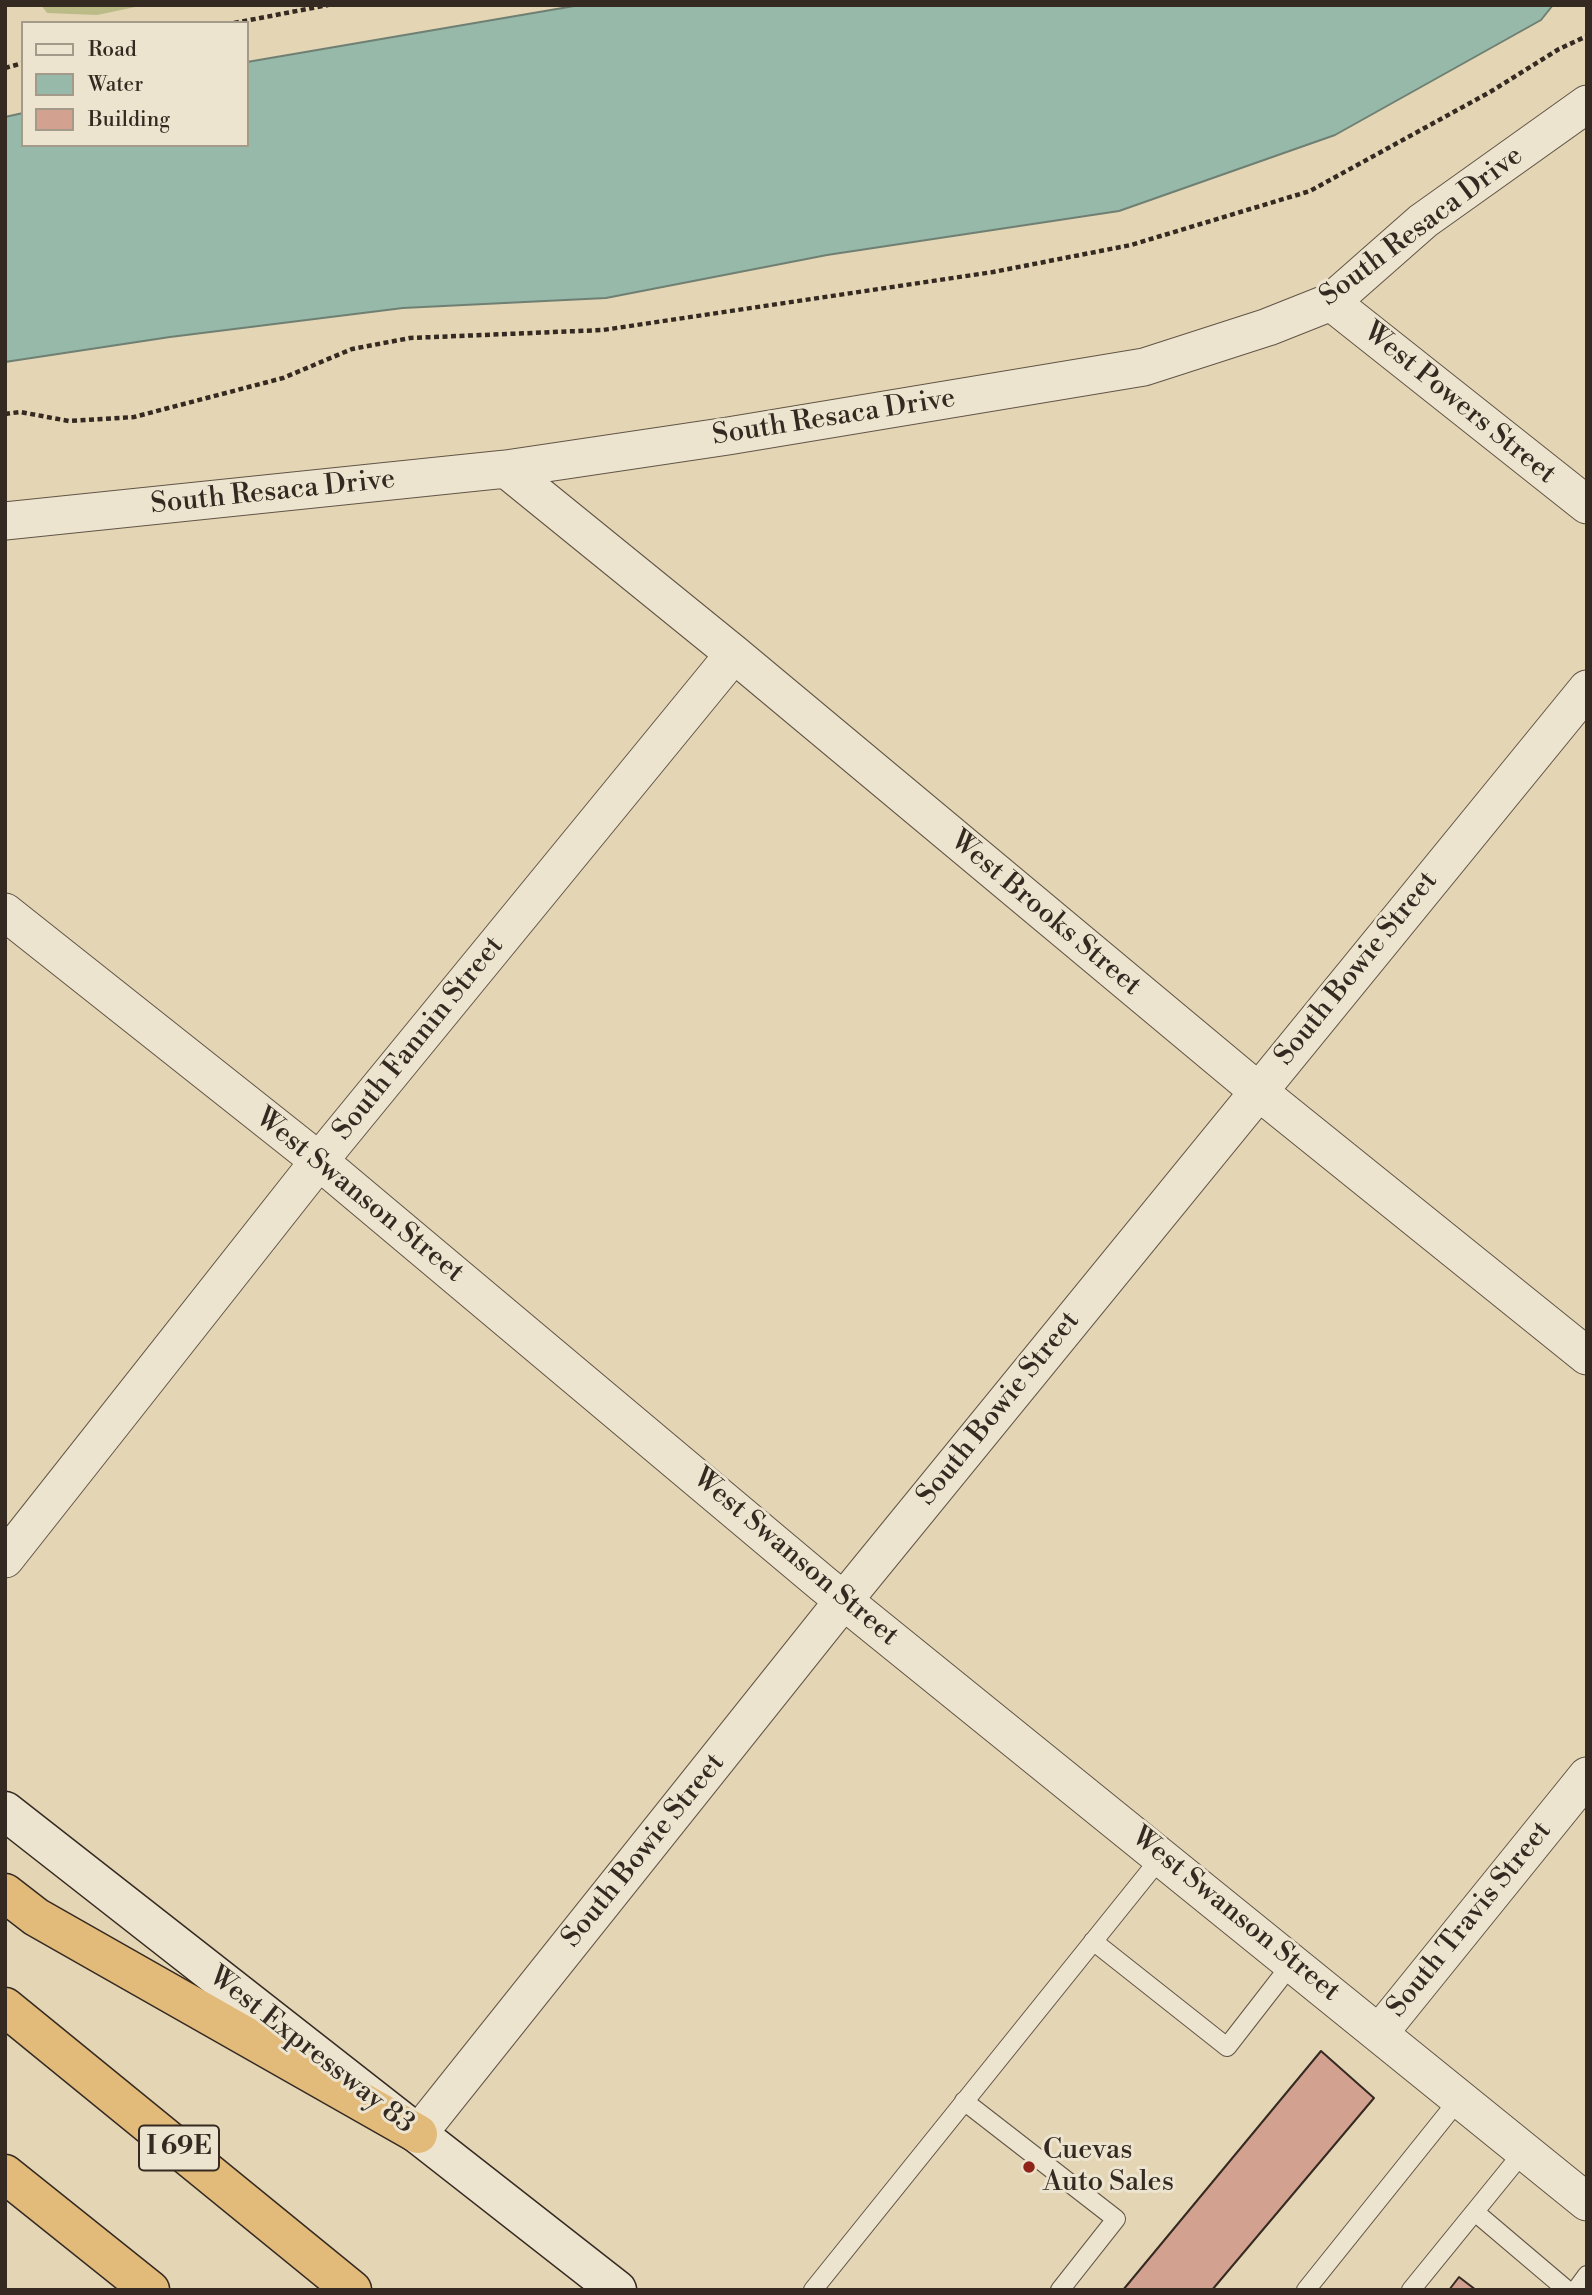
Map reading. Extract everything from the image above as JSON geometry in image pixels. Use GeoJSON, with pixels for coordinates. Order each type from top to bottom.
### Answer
{"type":"FeatureCollection","features":[{"type":"Feature","properties":{"kind":"highway"},"geometry":{"type":"LineString","coordinates":[[5,1893],[36,1917],[418,2134]]}},
{"type":"Feature","properties":{"kind":"highway","name":"I 69E"},"geometry":{"type":"LineString","coordinates":[[5,2007],[352,2290]]}},
{"type":"Feature","properties":{"kind":"highway"},"geometry":{"type":"LineString","coordinates":[[5,2174],[149,2290]]}},
{"type":"Feature","properties":{"kind":"main road","name":"West Expressway 83"},"geometry":{"type":"LineString","coordinates":[[5,1811],[617,2290]]}},
{"type":"Feature","properties":{"kind":"street","name":"South Resaca Drive"},"geometry":{"type":"LineString","coordinates":[[5,521],[506,469],[728,436],[1144,367],[1268,327],[1331,302],[1423,221],[1587,104]]}},
{"type":"Feature","properties":{"kind":"street","name":"West Powers Street"},"geometry":{"type":"LineString","coordinates":[[1331,302],[1587,505]]}},
{"type":"Feature","properties":{"kind":"street","name":"West Brooks Street"},"geometry":{"type":"LineString","coordinates":[[506,469],[734,654],[1258,1091],[1587,1356]]}},
{"type":"Feature","properties":{"kind":"street","name":"South Fannin Street"},"geometry":{"type":"LineString","coordinates":[[5,1559],[319,1161],[734,654]]}},
{"type":"Feature","properties":{"kind":"street","name":"South Bowie Street"},"geometry":{"type":"LineString","coordinates":[[418,2134],[844,1600],[1587,689]]}},
{"type":"Feature","properties":{"kind":"street","name":"West Swanson Street"},"geometry":{"type":"LineString","coordinates":[[5,912],[319,1161],[844,1600],[1587,2202]]}},
{"type":"Feature","properties":{"kind":"street","name":"South Travis Street"},"geometry":{"type":"LineString","coordinates":[[1380,2032],[1587,1776]]}},
{"type":"Feature","properties":{"kind":"lane"},"geometry":{"type":"LineString","coordinates":[[823,2286],[964,2101],[1162,1856]]}},
{"type":"Feature","properties":{"kind":"lane"},"geometry":{"type":"LineString","coordinates":[[1093,1941],[1227,2047],[1293,1962]]}},
{"type":"Feature","properties":{"kind":"lane"},"geometry":{"type":"LineString","coordinates":[[1306,2290],[1460,2098]]}},
{"type":"Feature","properties":{"kind":"lane"},"geometry":{"type":"LineString","coordinates":[[964,2101],[1116,2219],[1060,2290]]}},
{"type":"Feature","properties":{"kind":"lane"},"geometry":{"type":"LineString","coordinates":[[1411,2290],[1524,2151]]}},
{"type":"Feature","properties":{"kind":"lane"},"geometry":{"type":"LineString","coordinates":[[1475,2212],[1567,2290]]}},
{"type":"Feature","properties":{"kind":"lane"},"geometry":{"type":"LineString","coordinates":[[1576,2290],[1587,2275]]}},
{"type":"Feature","properties":{"kind":"path"},"geometry":{"type":"LineString","coordinates":[[244,21],[328,5]]}},
{"type":"Feature","properties":{"kind":"path"},"geometry":{"type":"LineString","coordinates":[[5,414],[20,412],[69,421],[134,417],[283,378],[352,349],[410,338],[603,330],[993,272],[1130,246],[1310,191],[1490,92],[1559,48],[1587,36]]}},
{"type":"Feature","properties":{"kind":"green space"},"geometry":{"type":"Polygon","coordinates":[[[41,5],[145,5],[97,15],[47,13],[41,5]]]}},
{"type":"Feature","properties":{"kind":"water"},"geometry":{"type":"Polygon","coordinates":[[[580,5],[1553,5],[1541,20],[1335,135],[1119,211],[827,255],[606,298],[403,308],[170,337],[5,362],[5,117],[21,113],[21,147],[248,147],[248,62],[580,5]]]}},
{"type":"Feature","properties":{"kind":"building"},"geometry":{"type":"Polygon","coordinates":[[[1321,2051],[1374,2098],[1212,2290],[1123,2290],[1321,2051]]]}},
{"type":"Feature","properties":{"kind":"building"},"geometry":{"type":"Polygon","coordinates":[[[1459,2277],[1476,2290],[1449,2290],[1459,2277]]]}},
{"type":"Feature","properties":{"kind":"place","name":"Cuevas Auto Sales"},"geometry":{"type":"Point","coordinates":[1029,2167]}}]}
